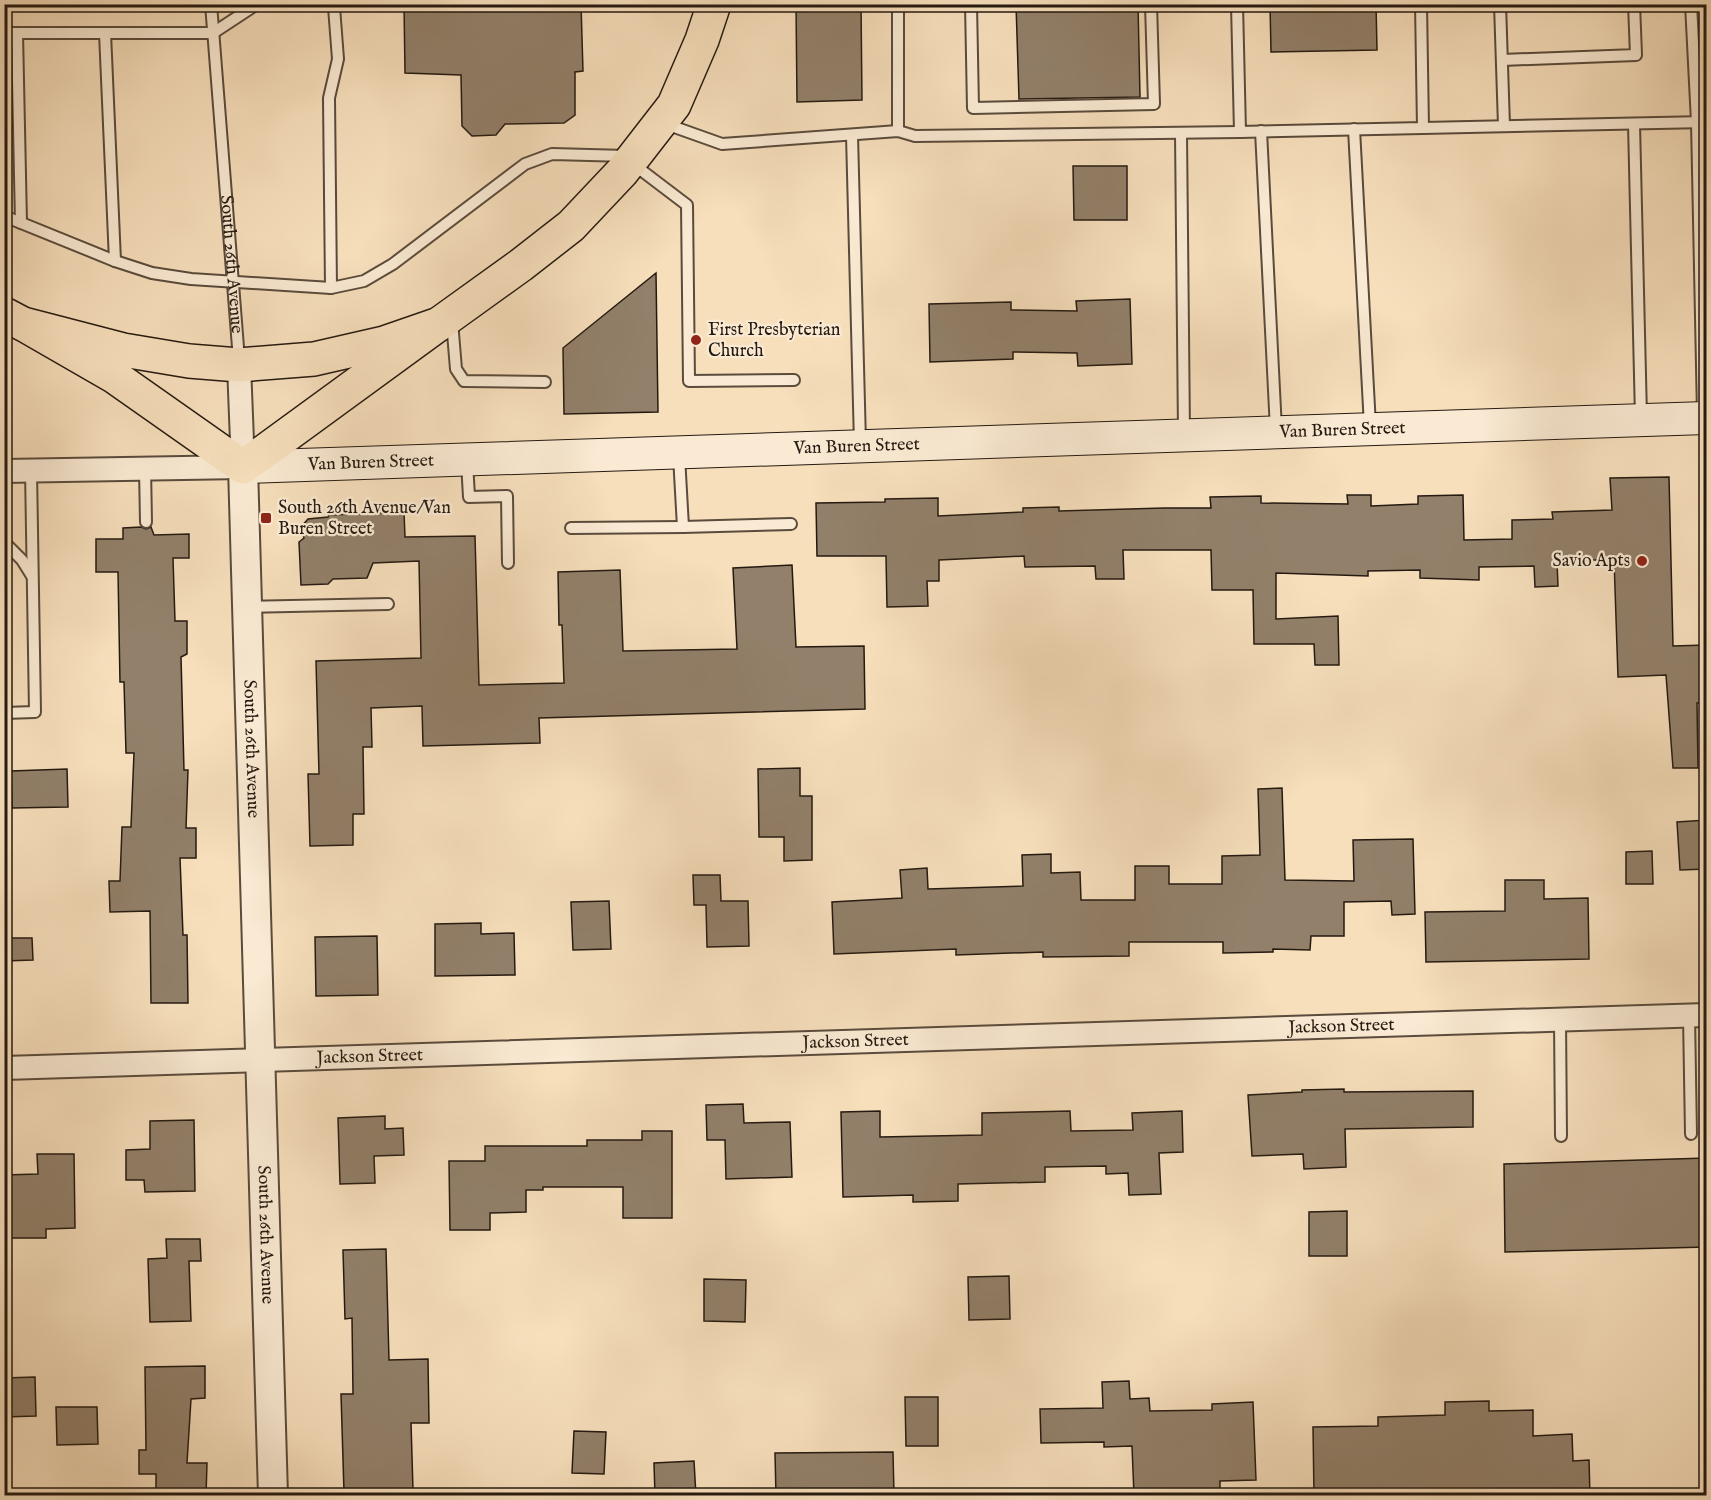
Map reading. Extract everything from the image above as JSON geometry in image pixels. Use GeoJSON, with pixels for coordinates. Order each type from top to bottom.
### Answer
{"type":"FeatureCollection","features":[{"type":"Feature","properties":{"kind":"main road"},"geometry":{"type":"LineString","coordinates":[[14,319],[115,377],[243,467],[521,266],[571,226],[633,159],[674,105],[702,40],[714,4]]}},
{"type":"Feature","properties":{"kind":"main road"},"geometry":{"type":"LineString","coordinates":[[14,319],[123,350],[189,361],[239,365],[314,359],[384,343],[446,319]]}},
{"type":"Feature","properties":{"kind":"main road","name":"Van Buren Street"},"geometry":{"type":"LineString","coordinates":[[243,467],[1705,418]]}},
{"type":"Feature","properties":{"kind":"street","name":"South 26th Avenue"},"geometry":{"type":"LineString","coordinates":[[239,365],[273,1496]]}},
{"type":"Feature","properties":{"kind":"street","name":"Van Buren Street"},"geometry":{"type":"LineString","coordinates":[[4,471],[243,467]]}},
{"type":"Feature","properties":{"kind":"street","name":"Jackson Street"},"geometry":{"type":"LineString","coordinates":[[4,1068],[1698,1016]]}},
{"type":"Feature","properties":{"kind":"lane","name":"South 26th Avenue"},"geometry":{"type":"LineString","coordinates":[[211,4],[239,365]]}},
{"type":"Feature","properties":{"kind":"lane"},"geometry":{"type":"LineString","coordinates":[[4,33],[213,33],[256,4]]}},
{"type":"Feature","properties":{"kind":"lane"},"geometry":{"type":"LineString","coordinates":[[331,288],[328,98],[338,59],[332,4]]}},
{"type":"Feature","properties":{"kind":"lane"},"geometry":{"type":"LineString","coordinates":[[898,4],[898,131]]}},
{"type":"Feature","properties":{"kind":"lane"},"geometry":{"type":"LineString","coordinates":[[970,4],[973,108],[1154,104],[1151,4]]}},
{"type":"Feature","properties":{"kind":"lane"},"geometry":{"type":"LineString","coordinates":[[1237,4],[1240,132]]}},
{"type":"Feature","properties":{"kind":"lane"},"geometry":{"type":"LineString","coordinates":[[1421,4],[1423,128]]}},
{"type":"Feature","properties":{"kind":"lane"},"geometry":{"type":"LineString","coordinates":[[1500,4],[1504,126]]}},
{"type":"Feature","properties":{"kind":"lane"},"geometry":{"type":"LineString","coordinates":[[1502,60],[1636,55],[1634,4]]}},
{"type":"Feature","properties":{"kind":"lane"},"geometry":{"type":"LineString","coordinates":[[1691,4],[1702,122],[1705,418]]}},
{"type":"Feature","properties":{"kind":"lane"},"geometry":{"type":"LineString","coordinates":[[17,33],[21,223]]}},
{"type":"Feature","properties":{"kind":"lane"},"geometry":{"type":"LineString","coordinates":[[105,33],[115,261]]}},
{"type":"Feature","properties":{"kind":"lane"},"geometry":{"type":"LineString","coordinates":[[661,122],[722,144],[898,131],[915,136],[1702,122]]}},
{"type":"Feature","properties":{"kind":"lane"},"geometry":{"type":"LineString","coordinates":[[1634,124],[1641,420]]}},
{"type":"Feature","properties":{"kind":"lane"},"geometry":{"type":"LineString","coordinates":[[1354,129],[1370,429]]}},
{"type":"Feature","properties":{"kind":"lane"},"geometry":{"type":"LineString","coordinates":[[1262,131],[1276,432]]}},
{"type":"Feature","properties":{"kind":"lane"},"geometry":{"type":"LineString","coordinates":[[1181,133],[1184,435]]}},
{"type":"Feature","properties":{"kind":"lane"},"geometry":{"type":"LineString","coordinates":[[852,135],[860,446]]}},
{"type":"Feature","properties":{"kind":"lane"},"geometry":{"type":"LineString","coordinates":[[4,216],[115,261],[152,273],[190,279],[331,288],[364,281],[393,264],[525,164],[552,154],[633,159],[687,205],[689,381],[794,380]]}},
{"type":"Feature","properties":{"kind":"lane"},"geometry":{"type":"LineString","coordinates":[[446,319],[456,369],[464,381],[546,382]]}},
{"type":"Feature","properties":{"kind":"lane"},"geometry":{"type":"LineString","coordinates":[[679,452],[682,527]]}},
{"type":"Feature","properties":{"kind":"lane"},"geometry":{"type":"LineString","coordinates":[[466,459],[469,497],[507,496],[508,563]]}},
{"type":"Feature","properties":{"kind":"lane"},"geometry":{"type":"LineString","coordinates":[[145,468],[146,522]]}},
{"type":"Feature","properties":{"kind":"lane"},"geometry":{"type":"LineString","coordinates":[[4,712],[35,712],[31,470]]}},
{"type":"Feature","properties":{"kind":"lane"},"geometry":{"type":"LineString","coordinates":[[571,528],[791,524]]}},
{"type":"Feature","properties":{"kind":"lane"},"geometry":{"type":"LineString","coordinates":[[4,542],[22,560],[33,577]]}},
{"type":"Feature","properties":{"kind":"lane"},"geometry":{"type":"LineString","coordinates":[[247,608],[388,604]]}},
{"type":"Feature","properties":{"kind":"lane"},"geometry":{"type":"LineString","coordinates":[[1691,1134],[1698,1016]]}},
{"type":"Feature","properties":{"kind":"lane"},"geometry":{"type":"LineString","coordinates":[[1560,1020],[1561,1136]]}},
{"type":"Feature","properties":{"kind":"building"},"geometry":{"type":"Polygon","coordinates":[[[404,4],[581,4],[583,71],[575,72],[575,115],[564,123],[505,124],[496,135],[472,136],[462,126],[461,75],[405,73],[404,4]]]}},
{"type":"Feature","properties":{"kind":"building"},"geometry":{"type":"Polygon","coordinates":[[[796,4],[861,4],[862,100],[797,102],[796,4]]]}},
{"type":"Feature","properties":{"kind":"building"},"geometry":{"type":"Polygon","coordinates":[[[1016,4],[1138,4],[1140,97],[1019,99],[1016,4]]]}},
{"type":"Feature","properties":{"kind":"building"},"geometry":{"type":"Polygon","coordinates":[[[1270,4],[1376,4],[1377,50],[1271,52],[1270,4]]]}},
{"type":"Feature","properties":{"kind":"building"},"geometry":{"type":"Polygon","coordinates":[[[1073,166],[1127,166],[1127,220],[1074,220],[1073,166]]]}},
{"type":"Feature","properties":{"kind":"building"},"geometry":{"type":"Polygon","coordinates":[[[656,273],[658,412],[564,414],[563,348],[656,273]]]}},
{"type":"Feature","properties":{"kind":"building"},"geometry":{"type":"Polygon","coordinates":[[[1130,299],[1132,364],[1078,366],[1077,353],[1013,352],[1013,359],[930,362],[929,304],[1011,302],[1011,310],[1077,311],[1076,301],[1130,299]]]}},
{"type":"Feature","properties":{"kind":"building"},"geometry":{"type":"Polygon","coordinates":[[[1669,477],[1673,646],[1707,645],[1707,703],[1697,703],[1698,768],[1673,768],[1666,675],[1618,677],[1614,559],[1557,562],[1558,586],[1535,587],[1534,566],[1479,567],[1479,580],[1420,578],[1420,570],[1368,571],[1368,576],[1276,573],[1276,619],[1338,616],[1339,665],[1315,665],[1314,644],[1254,644],[1253,590],[1212,590],[1211,550],[1123,550],[1124,579],[1096,579],[1095,566],[1025,567],[1024,556],[939,560],[939,581],[927,581],[928,606],[887,607],[886,556],[817,556],[816,503],[885,502],[885,499],[938,498],[938,516],[1023,512],[1023,508],[1059,507],[1059,511],[1211,508],[1210,497],[1261,496],[1261,503],[1348,504],[1347,495],[1371,495],[1371,506],[1418,504],[1418,496],[1463,495],[1464,540],[1512,539],[1512,520],[1553,519],[1552,512],[1612,510],[1610,478],[1669,477]]]}},
{"type":"Feature","properties":{"kind":"building"},"geometry":{"type":"Polygon","coordinates":[[[404,512],[405,537],[475,536],[479,685],[564,683],[562,625],[559,625],[558,572],[620,570],[623,651],[737,649],[733,568],[792,565],[796,647],[864,646],[865,709],[539,718],[540,743],[423,746],[422,706],[371,708],[372,747],[363,747],[364,814],[353,814],[353,845],[310,846],[308,774],[319,774],[316,661],[421,658],[419,561],[373,563],[367,578],[333,579],[328,584],[301,585],[299,542],[304,538],[301,527],[308,519],[329,515],[404,512]]]}},
{"type":"Feature","properties":{"kind":"building"},"geometry":{"type":"Polygon","coordinates":[[[151,527],[154,535],[189,534],[189,558],[173,558],[175,621],[187,621],[187,654],[181,657],[184,770],[188,770],[186,828],[196,828],[196,858],[180,858],[183,935],[187,935],[188,1003],[151,1003],[150,911],[110,912],[109,881],[120,881],[122,827],[131,827],[134,753],[126,753],[124,682],[120,682],[118,572],[96,572],[96,539],[123,539],[123,528],[146,529],[151,527]]]}},
{"type":"Feature","properties":{"kind":"building"},"geometry":{"type":"Polygon","coordinates":[[[800,768],[800,796],[812,796],[812,860],[784,861],[784,837],[759,837],[758,769],[800,768]]]}},
{"type":"Feature","properties":{"kind":"building"},"geometry":{"type":"Polygon","coordinates":[[[67,769],[68,807],[12,808],[11,771],[67,769]]]}},
{"type":"Feature","properties":{"kind":"building"},"geometry":{"type":"Polygon","coordinates":[[[1282,788],[1285,880],[1354,881],[1353,840],[1413,839],[1415,914],[1392,915],[1391,901],[1344,902],[1344,936],[1311,936],[1310,950],[1273,949],[1273,952],[1223,953],[1223,942],[1129,942],[1129,956],[1043,957],[1043,952],[956,955],[956,949],[834,954],[832,902],[902,898],[900,870],[927,868],[928,889],[1023,886],[1022,855],[1051,854],[1051,873],[1080,872],[1081,900],[1135,900],[1135,866],[1169,866],[1169,884],[1222,884],[1222,856],[1260,855],[1258,789],[1282,788]]]}},
{"type":"Feature","properties":{"kind":"building"},"geometry":{"type":"Polygon","coordinates":[[[1707,820],[1707,869],[1680,870],[1677,822],[1707,820]]]}},
{"type":"Feature","properties":{"kind":"building"},"geometry":{"type":"Polygon","coordinates":[[[1652,851],[1653,884],[1626,884],[1626,852],[1652,851]]]}},
{"type":"Feature","properties":{"kind":"building"},"geometry":{"type":"Polygon","coordinates":[[[693,875],[720,875],[721,901],[748,901],[749,946],[707,947],[706,905],[694,905],[693,875]]]}},
{"type":"Feature","properties":{"kind":"building"},"geometry":{"type":"Polygon","coordinates":[[[1505,880],[1544,880],[1544,899],[1588,898],[1589,959],[1426,962],[1425,912],[1505,911],[1505,880]]]}},
{"type":"Feature","properties":{"kind":"building"},"geometry":{"type":"Polygon","coordinates":[[[609,901],[611,949],[573,950],[571,902],[609,901]]]}},
{"type":"Feature","properties":{"kind":"building"},"geometry":{"type":"Polygon","coordinates":[[[481,923],[481,934],[514,933],[515,975],[435,976],[435,924],[481,923]]]}},
{"type":"Feature","properties":{"kind":"building"},"geometry":{"type":"Polygon","coordinates":[[[377,936],[378,995],[316,996],[315,937],[377,936]]]}},
{"type":"Feature","properties":{"kind":"building"},"geometry":{"type":"Polygon","coordinates":[[[4,938],[32,938],[33,960],[4,961],[4,938]]]}},
{"type":"Feature","properties":{"kind":"building"},"geometry":{"type":"Polygon","coordinates":[[[1344,1089],[1344,1092],[1473,1091],[1473,1127],[1345,1129],[1346,1167],[1304,1169],[1303,1154],[1252,1156],[1248,1095],[1344,1089]]]}},
{"type":"Feature","properties":{"kind":"building"},"geometry":{"type":"Polygon","coordinates":[[[743,1104],[744,1123],[790,1122],[792,1177],[726,1179],[725,1140],[707,1140],[706,1105],[743,1104]]]}},
{"type":"Feature","properties":{"kind":"building"},"geometry":{"type":"Polygon","coordinates":[[[880,1111],[880,1137],[982,1135],[982,1113],[1070,1111],[1071,1131],[1133,1130],[1132,1113],[1182,1111],[1183,1152],[1159,1153],[1161,1194],[1129,1195],[1128,1173],[1106,1174],[1106,1166],[1045,1167],[1045,1182],[958,1184],[958,1201],[913,1202],[913,1195],[843,1197],[841,1112],[880,1111]]]}},
{"type":"Feature","properties":{"kind":"building"},"geometry":{"type":"Polygon","coordinates":[[[385,1116],[385,1129],[403,1128],[404,1155],[374,1156],[375,1183],[340,1184],[338,1118],[385,1116]]]}},
{"type":"Feature","properties":{"kind":"building"},"geometry":{"type":"Polygon","coordinates":[[[194,1120],[195,1191],[145,1192],[144,1180],[126,1180],[126,1150],[150,1149],[150,1121],[194,1120]]]}},
{"type":"Feature","properties":{"kind":"building"},"geometry":{"type":"Polygon","coordinates":[[[642,1131],[672,1131],[672,1218],[623,1218],[623,1187],[543,1187],[543,1190],[526,1190],[526,1212],[490,1213],[490,1230],[450,1230],[449,1161],[485,1161],[485,1146],[587,1146],[587,1140],[642,1140],[642,1131]]]}},
{"type":"Feature","properties":{"kind":"building"},"geometry":{"type":"Polygon","coordinates":[[[37,1154],[74,1154],[75,1228],[46,1229],[46,1238],[4,1238],[4,1175],[38,1174],[37,1154]]]}},
{"type":"Feature","properties":{"kind":"building"},"geometry":{"type":"Polygon","coordinates":[[[1707,1158],[1707,1247],[1505,1252],[1504,1164],[1707,1158]]]}},
{"type":"Feature","properties":{"kind":"building"},"geometry":{"type":"Polygon","coordinates":[[[1347,1211],[1347,1256],[1309,1256],[1309,1212],[1347,1211]]]}},
{"type":"Feature","properties":{"kind":"building"},"geometry":{"type":"Polygon","coordinates":[[[166,1239],[200,1239],[201,1261],[189,1261],[191,1321],[150,1322],[148,1259],[167,1258],[166,1239]]]}},
{"type":"Feature","properties":{"kind":"building"},"geometry":{"type":"Polygon","coordinates":[[[386,1249],[389,1360],[428,1359],[429,1423],[411,1423],[413,1490],[344,1492],[341,1394],[353,1394],[352,1318],[345,1319],[343,1250],[386,1249]]]}},
{"type":"Feature","properties":{"kind":"building"},"geometry":{"type":"Polygon","coordinates":[[[1009,1276],[1010,1319],[969,1320],[968,1277],[1009,1276]]]}},
{"type":"Feature","properties":{"kind":"building"},"geometry":{"type":"Polygon","coordinates":[[[704,1279],[746,1280],[745,1322],[704,1321],[704,1279]]]}},
{"type":"Feature","properties":{"kind":"building"},"geometry":{"type":"Polygon","coordinates":[[[205,1366],[205,1398],[191,1399],[187,1463],[207,1463],[206,1496],[156,1495],[156,1474],[139,1474],[139,1450],[146,1450],[145,1367],[205,1366]]]}},
{"type":"Feature","properties":{"kind":"building"},"geometry":{"type":"Polygon","coordinates":[[[35,1377],[36,1416],[4,1417],[4,1378],[35,1377]]]}},
{"type":"Feature","properties":{"kind":"building"},"geometry":{"type":"Polygon","coordinates":[[[1129,1381],[1130,1399],[1149,1398],[1150,1411],[1212,1410],[1212,1404],[1253,1402],[1256,1480],[1220,1481],[1220,1492],[1134,1495],[1132,1446],[1104,1447],[1104,1442],[1041,1443],[1040,1409],[1103,1408],[1102,1382],[1129,1381]]]}},
{"type":"Feature","properties":{"kind":"building"},"geometry":{"type":"Polygon","coordinates":[[[905,1397],[938,1397],[938,1446],[906,1446],[905,1397]]]}},
{"type":"Feature","properties":{"kind":"building"},"geometry":{"type":"Polygon","coordinates":[[[1489,1401],[1489,1411],[1533,1410],[1533,1436],[1572,1434],[1573,1461],[1589,1460],[1590,1496],[1314,1496],[1313,1427],[1378,1426],[1378,1417],[1445,1415],[1445,1402],[1489,1401]]]}},
{"type":"Feature","properties":{"kind":"building"},"geometry":{"type":"Polygon","coordinates":[[[56,1407],[97,1407],[98,1444],[57,1445],[56,1407]]]}},
{"type":"Feature","properties":{"kind":"building"},"geometry":{"type":"Polygon","coordinates":[[[574,1431],[606,1432],[604,1474],[572,1473],[574,1431]]]}},
{"type":"Feature","properties":{"kind":"building"},"geometry":{"type":"Polygon","coordinates":[[[893,1452],[894,1496],[776,1496],[775,1453],[893,1452]]]}},
{"type":"Feature","properties":{"kind":"building"},"geometry":{"type":"Polygon","coordinates":[[[694,1461],[696,1496],[655,1496],[654,1463],[694,1461]]]}},
{"type":"Feature","properties":{"kind":"place","name":"First Presbyterian Church"},"geometry":{"type":"Point","coordinates":[696,340]}},
{"type":"Feature","properties":{"kind":"place","name":"South 26th Avenue/Van Buren Street"},"geometry":{"type":"Point","coordinates":[266,518]}},
{"type":"Feature","properties":{"kind":"place","name":"Savio Apts"},"geometry":{"type":"Point","coordinates":[1642,561]}}]}
